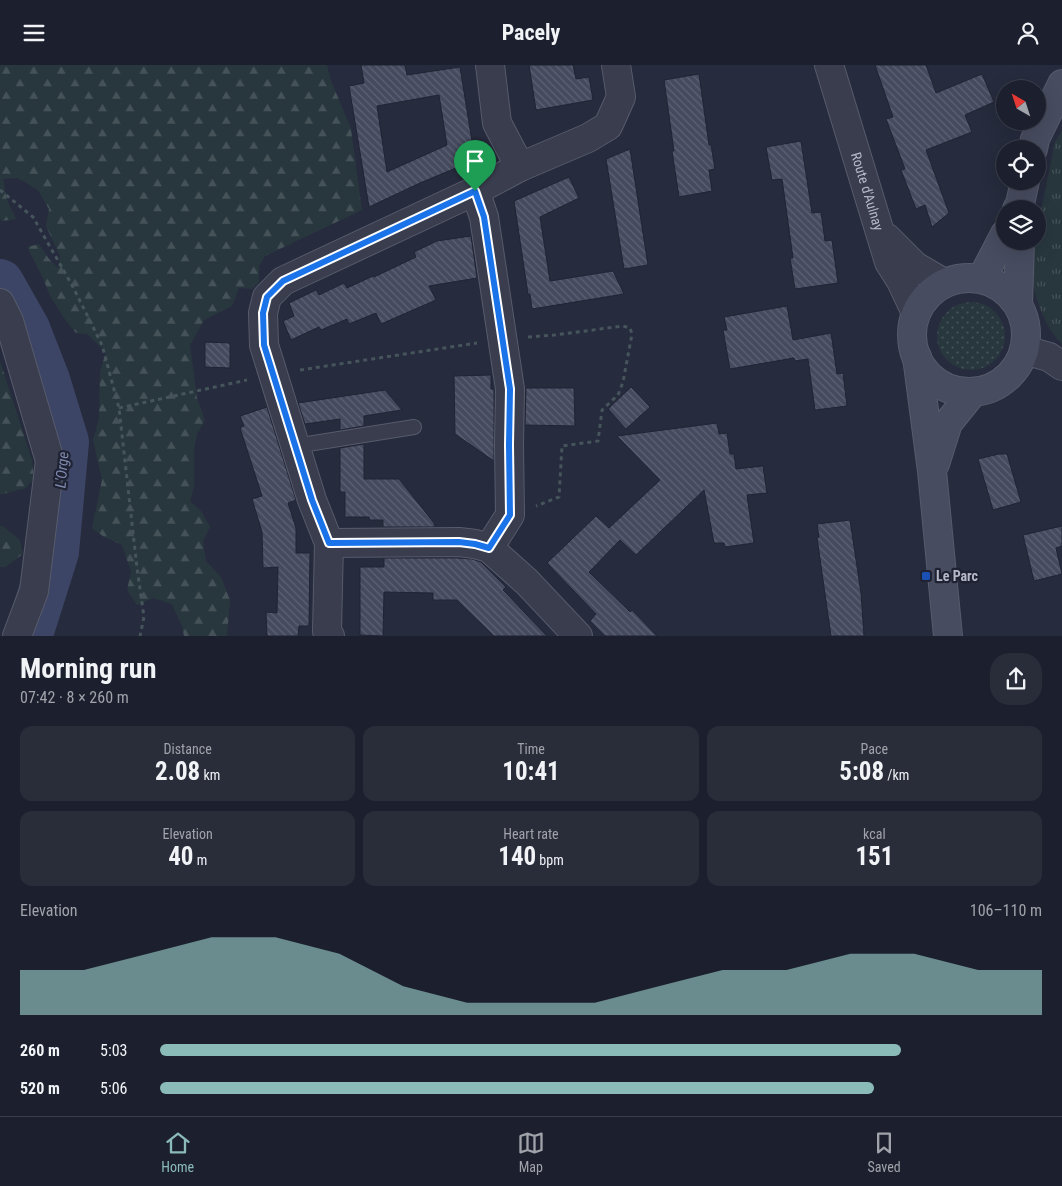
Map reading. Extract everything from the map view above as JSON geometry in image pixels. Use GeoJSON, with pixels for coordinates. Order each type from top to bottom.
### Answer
{"type":"FeatureCollection","features":[{"type":"Feature","properties":{"kind":"main road"},"geometry":{"type":"LineString","coordinates":[[1035,140],[1062,84]]}},
{"type":"Feature","properties":{"kind":"main road"},"geometry":{"type":"LineString","coordinates":[[982,278],[997,250]]}},
{"type":"Feature","properties":{"kind":"main road"},"geometry":{"type":"LineString","coordinates":[[1018,305],[1020,250]]}},
{"type":"Feature","properties":{"kind":"main road"},"geometry":{"type":"LineString","coordinates":[[982,278],[1010,294],[1018,305],[1024,320],[1026,335],[1024,350],[1017,366],[1005,379],[990,388],[973,392],[956,391],[939,383],[926,372],[917,357],[912,343],[912,327],[916,313],[923,301],[944,283],[958,279],[982,278]]}},
{"type":"Feature","properties":{"kind":"main road"},"geometry":{"type":"LineString","coordinates":[[917,357],[932,471],[948,636]]}},
{"type":"Feature","properties":{"kind":"main road"},"geometry":{"type":"LineString","coordinates":[[932,471],[948,423],[973,392]]}},
{"type":"Feature","properties":{"kind":"street"},"geometry":{"type":"LineString","coordinates":[[490,65],[497,123],[520,167]]}},
{"type":"Feature","properties":{"kind":"street"},"geometry":{"type":"LineString","coordinates":[[330,636],[327,631],[329,543],[312,500],[264,345],[263,313],[267,297],[283,281],[475,191],[520,167],[566,149],[608,127],[621,97],[616,65]]}},
{"type":"Feature","properties":{"kind":"street","name":"Route d'Aulnay"},"geometry":{"type":"LineString","coordinates":[[829,65],[889,262],[901,281],[916,313]]}},
{"type":"Feature","properties":{"kind":"street"},"geometry":{"type":"LineString","coordinates":[[475,191],[484,217],[510,389],[510,515],[489,548]]}},
{"type":"Feature","properties":{"kind":"street"},"geometry":{"type":"LineString","coordinates":[[879,230],[915,266],[944,283]]}},
{"type":"Feature","properties":{"kind":"street"},"geometry":{"type":"LineString","coordinates":[[0,303],[9,321],[50,461],[34,591],[16,636]]}},
{"type":"Feature","properties":{"kind":"street"},"geometry":{"type":"LineString","coordinates":[[1024,350],[1049,357],[1062,366]]}},
{"type":"Feature","properties":{"kind":"street"},"geometry":{"type":"LineString","coordinates":[[329,543],[459,542],[489,548],[526,582],[578,636]]}},
{"type":"Feature","properties":{"kind":"lane"},"geometry":{"type":"LineString","coordinates":[[295,446],[414,427]]}},
{"type":"Feature","properties":{"kind":"path"},"geometry":{"type":"LineString","coordinates":[[0,190],[33,217],[72,285],[102,345],[119,408],[144,617],[140,636]]}},
{"type":"Feature","properties":{"kind":"path"},"geometry":{"type":"LineString","coordinates":[[119,408],[274,374]]}},
{"type":"Feature","properties":{"kind":"green space"},"geometry":{"type":"Polygon","coordinates":[[[0,65],[327,65],[330,78],[351,129],[362,210],[265,256],[259,266],[259,282],[252,289],[239,288],[232,306],[204,320],[190,345],[197,398],[205,420],[197,434],[194,449],[194,487],[190,501],[201,511],[210,527],[203,541],[206,561],[221,577],[230,600],[227,636],[184,636],[182,626],[172,604],[153,598],[137,605],[127,590],[131,572],[122,545],[104,537],[92,528],[102,480],[93,440],[99,418],[100,371],[106,352],[87,334],[76,333],[64,318],[50,296],[27,247],[39,244],[58,268],[60,256],[46,226],[49,209],[38,190],[18,178],[3,179],[7,200],[16,219],[2,221],[0,219],[0,65]]]}},
{"type":"Feature","properties":{"kind":"green space"},"geometry":{"type":"Polygon","coordinates":[[[1062,130],[1062,344],[1044,318],[1036,296],[1031,265],[1033,250],[1046,250],[1046,200],[1043,200],[1055,142],[1062,130]]]}},
{"type":"Feature","properties":{"kind":"green space"},"geometry":{"type":"Polygon","coordinates":[[[971,302],[984,305],[995,312],[1002,323],[1005,336],[1002,349],[995,360],[984,367],[971,370],[958,367],[947,360],[940,349],[937,336],[940,323],[947,312],[958,305],[971,302]]]}},
{"type":"Feature","properties":{"kind":"green space"},"geometry":{"type":"Polygon","coordinates":[[[0,361],[32,460],[34,478],[26,488],[3,494],[0,494],[0,361]]]}},
{"type":"Feature","properties":{"kind":"green space"},"geometry":{"type":"Polygon","coordinates":[[[0,526],[20,540],[23,554],[5,567],[0,567],[0,526]]]}},
{"type":"Feature","properties":{"kind":"building"},"geometry":{"type":"Polygon","coordinates":[[[361,65],[405,65],[407,75],[460,67],[475,160],[369,207],[349,86],[364,83],[361,65]],[[439,95],[377,106],[387,172],[447,145],[439,95]]]}},
{"type":"Feature","properties":{"kind":"building"},"geometry":{"type":"Polygon","coordinates":[[[529,65],[573,65],[576,79],[589,77],[593,100],[536,110],[529,65]]]}},
{"type":"Feature","properties":{"kind":"building"},"geometry":{"type":"Polygon","coordinates":[[[875,65],[926,65],[936,93],[982,74],[994,102],[965,115],[972,132],[926,150],[949,213],[932,227],[925,205],[916,209],[901,170],[905,169],[886,119],[893,117],[875,65]]]}},
{"type":"Feature","properties":{"kind":"building"},"geometry":{"type":"Polygon","coordinates":[[[699,74],[709,145],[711,145],[715,169],[709,170],[712,191],[679,197],[664,80],[699,74]]]}},
{"type":"Feature","properties":{"kind":"building"},"geometry":{"type":"Polygon","coordinates":[[[801,141],[812,213],[821,212],[825,241],[832,240],[838,283],[795,289],[790,258],[793,258],[782,179],[772,180],[766,147],[801,141]]]}},
{"type":"Feature","properties":{"kind":"building"},"geometry":{"type":"Polygon","coordinates":[[[630,149],[648,265],[624,269],[606,159],[630,149]]]}},
{"type":"Feature","properties":{"kind":"building"},"geometry":{"type":"Polygon","coordinates":[[[569,177],[579,198],[540,217],[550,281],[613,271],[624,294],[532,309],[514,201],[569,177]]]}},
{"type":"Feature","properties":{"kind":"building"},"geometry":{"type":"Polygon","coordinates":[[[471,236],[477,278],[429,286],[436,300],[381,324],[376,313],[349,324],[347,319],[321,330],[319,327],[291,340],[283,321],[294,316],[289,303],[316,290],[319,295],[344,283],[347,288],[374,277],[416,257],[414,252],[437,241],[471,236]]]}},
{"type":"Feature","properties":{"kind":"building"},"geometry":{"type":"Polygon","coordinates":[[[787,306],[793,340],[831,333],[837,374],[843,373],[847,406],[815,410],[808,359],[795,361],[794,358],[730,369],[723,330],[727,330],[724,317],[787,306]]]}},
{"type":"Feature","properties":{"kind":"building"},"geometry":{"type":"Polygon","coordinates":[[[205,342],[230,343],[230,368],[205,367],[205,342]]]}},
{"type":"Feature","properties":{"kind":"building"},"geometry":{"type":"Polygon","coordinates":[[[491,375],[491,389],[494,389],[494,461],[455,434],[454,376],[491,375]]]}},
{"type":"Feature","properties":{"kind":"building"},"geometry":{"type":"Polygon","coordinates":[[[631,387],[650,407],[626,429],[608,409],[631,387]]]}},
{"type":"Feature","properties":{"kind":"building"},"geometry":{"type":"Polygon","coordinates":[[[526,388],[574,388],[575,426],[525,425],[526,388]]]}},
{"type":"Feature","properties":{"kind":"building"},"geometry":{"type":"Polygon","coordinates":[[[385,390],[402,410],[364,416],[364,426],[340,430],[340,419],[305,424],[298,403],[385,390]]]}},
{"type":"Feature","properties":{"kind":"building"},"geometry":{"type":"Polygon","coordinates":[[[267,407],[296,500],[288,503],[296,528],[296,553],[310,553],[309,626],[299,626],[298,636],[267,636],[266,612],[277,613],[278,567],[263,568],[262,532],[252,499],[262,496],[240,428],[244,426],[240,416],[267,407]]]}},
{"type":"Feature","properties":{"kind":"building"},"geometry":{"type":"Polygon","coordinates":[[[717,423],[719,434],[727,433],[730,454],[734,454],[736,469],[763,466],[767,493],[747,495],[754,543],[725,547],[724,543],[714,543],[704,490],[636,555],[620,540],[589,572],[630,612],[632,610],[657,636],[605,636],[590,621],[596,614],[547,563],[596,516],[609,528],[660,480],[617,436],[717,423]]]}},
{"type":"Feature","properties":{"kind":"building"},"geometry":{"type":"Polygon","coordinates":[[[364,444],[364,479],[399,479],[434,523],[435,527],[383,527],[383,520],[370,520],[369,517],[345,517],[345,492],[340,492],[340,448],[364,444]]]}},
{"type":"Feature","properties":{"kind":"building"},"geometry":{"type":"Polygon","coordinates":[[[1007,454],[1021,502],[993,510],[978,459],[1007,454]]]}},
{"type":"Feature","properties":{"kind":"building"},"geometry":{"type":"Polygon","coordinates":[[[850,520],[861,593],[864,636],[831,636],[817,538],[819,537],[817,524],[850,520]]]}},
{"type":"Feature","properties":{"kind":"building"},"geometry":{"type":"Polygon","coordinates":[[[1062,526],[1062,546],[1056,548],[1062,574],[1034,581],[1023,535],[1062,526]]]}},
{"type":"Feature","properties":{"kind":"building"},"geometry":{"type":"Polygon","coordinates":[[[384,558],[458,558],[481,562],[506,587],[503,590],[547,636],[494,636],[457,600],[433,600],[433,593],[384,592],[383,636],[360,635],[360,567],[384,567],[384,558]]]}},
{"type":"Feature","properties":{"kind":"waterway","name":"L'Orge"},"geometry":{"type":"LineString","coordinates":[[0,283],[26,329],[46,380],[65,442],[55,552],[31,628]]}},
{"type":"Feature","properties":{"kind":"place","name":"Le Parc"},"geometry":{"type":"Point","coordinates":[926,576]}},
{"type":"Feature","properties":{"kind":"route"},"geometry":{"type":"LineString","coordinates":[[475,191],[484,217],[510,389],[510,515],[489,548],[459,542],[329,543],[312,500],[264,345],[263,313],[267,297],[283,281],[475,191]]}}]}
